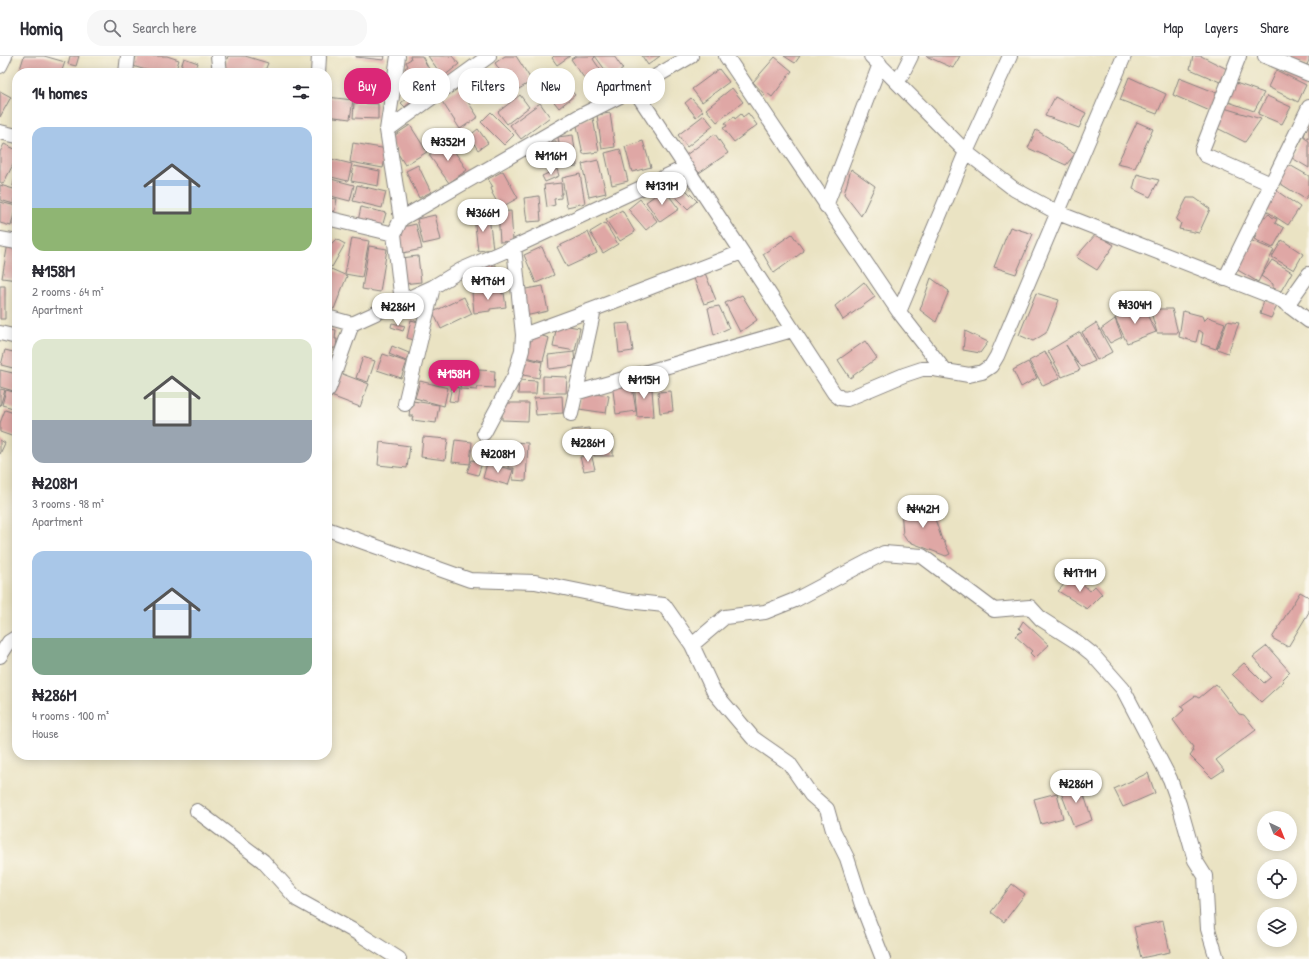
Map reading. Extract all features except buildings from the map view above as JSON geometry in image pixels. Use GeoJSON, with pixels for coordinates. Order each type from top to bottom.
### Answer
{"type":"FeatureCollection","features":[{"type":"Feature","properties":{"kind":"street"},"geometry":{"type":"LineString","coordinates":[[0,66],[5,56]]}},
{"type":"Feature","properties":{"kind":"street"},"geometry":{"type":"LineString","coordinates":[[127,68],[128,56]]}},
{"type":"Feature","properties":{"kind":"street"},"geometry":{"type":"LineString","coordinates":[[218,56],[219,68]]}},
{"type":"Feature","properties":{"kind":"street"},"geometry":{"type":"LineString","coordinates":[[318,68],[319,56]]}},
{"type":"Feature","properties":{"kind":"street"},"geometry":{"type":"LineString","coordinates":[[398,56],[387,130],[401,219],[394,234],[402,302]]}},
{"type":"Feature","properties":{"kind":"street"},"geometry":{"type":"LineString","coordinates":[[665,71],[691,56]]}},
{"type":"Feature","properties":{"kind":"street"},"geometry":{"type":"LineString","coordinates":[[726,56],[899,312],[945,371]]}},
{"type":"Feature","properties":{"kind":"street"},"geometry":{"type":"LineString","coordinates":[[898,82],[911,56]]}},
{"type":"Feature","properties":{"kind":"street"},"geometry":{"type":"LineString","coordinates":[[899,312],[966,152],[1010,56]]}},
{"type":"Feature","properties":{"kind":"street"},"geometry":{"type":"LineString","coordinates":[[644,104],[834,394],[840,398],[848,399],[904,375],[922,369],[934,369],[969,375],[982,372],[991,366],[997,356],[1124,56]]}},
{"type":"Feature","properties":{"kind":"street"},"geometry":{"type":"LineString","coordinates":[[1239,56],[1202,150],[1205,155],[1271,184]]}},
{"type":"Feature","properties":{"kind":"street"},"geometry":{"type":"LineString","coordinates":[[1265,56],[1309,74]]}},
{"type":"Feature","properties":{"kind":"street"},"geometry":{"type":"LineString","coordinates":[[387,130],[486,57]]}},
{"type":"Feature","properties":{"kind":"street"},"geometry":{"type":"LineString","coordinates":[[826,206],[875,60],[966,152],[1014,189],[1058,213],[1281,300],[1309,321]]}},
{"type":"Feature","properties":{"kind":"street"},"geometry":{"type":"LineString","coordinates":[[401,219],[578,117],[604,104]]}},
{"type":"Feature","properties":{"kind":"street"},"geometry":{"type":"LineString","coordinates":[[1225,278],[1309,107]]}},
{"type":"Feature","properties":{"kind":"street"},"geometry":{"type":"LineString","coordinates":[[0,132],[12,135]]}},
{"type":"Feature","properties":{"kind":"street"},"geometry":{"type":"LineString","coordinates":[[332,318],[352,324],[433,287],[461,270],[686,167]]}},
{"type":"Feature","properties":{"kind":"street"},"geometry":{"type":"LineString","coordinates":[[332,219],[394,234]]}},
{"type":"Feature","properties":{"kind":"street"},"geometry":{"type":"LineString","coordinates":[[0,239],[12,241]]}},
{"type":"Feature","properties":{"kind":"street"},"geometry":{"type":"LineString","coordinates":[[484,433],[515,375],[522,350],[523,335],[514,247]]}},
{"type":"Feature","properties":{"kind":"street"},"geometry":{"type":"LineString","coordinates":[[523,335],[742,252]]}},
{"type":"Feature","properties":{"kind":"street"},"geometry":{"type":"LineString","coordinates":[[1287,305],[1309,274]]}},
{"type":"Feature","properties":{"kind":"street"},"geometry":{"type":"LineString","coordinates":[[405,404],[433,287]]}},
{"type":"Feature","properties":{"kind":"street"},"geometry":{"type":"LineString","coordinates":[[571,414],[594,309]]}},
{"type":"Feature","properties":{"kind":"street"},"geometry":{"type":"LineString","coordinates":[[332,380],[352,324]]}},
{"type":"Feature","properties":{"kind":"street"},"geometry":{"type":"LineString","coordinates":[[575,394],[792,330]]}},
{"type":"Feature","properties":{"kind":"street"},"geometry":{"type":"LineString","coordinates":[[0,333],[12,336]]}},
{"type":"Feature","properties":{"kind":"street"},"geometry":{"type":"LineString","coordinates":[[332,531],[470,580],[535,582],[628,601],[664,605],[692,645],[714,692],[753,738],[789,763],[810,795],[828,809],[833,830],[847,858],[862,905],[882,959]]}},
{"type":"Feature","properties":{"kind":"street"},"geometry":{"type":"LineString","coordinates":[[692,645],[725,617],[765,612],[795,600],[884,553],[922,556],[994,610],[1030,607],[1041,619],[1077,642],[1092,654],[1123,689],[1170,780],[1179,804],[1195,860],[1205,876],[1208,930],[1218,959]]}},
{"type":"Feature","properties":{"kind":"street"},"geometry":{"type":"LineString","coordinates":[[0,656],[9,642],[12,640]]}},
{"type":"Feature","properties":{"kind":"street"},"geometry":{"type":"LineString","coordinates":[[197,811],[263,861],[298,900],[361,935],[398,959]]}}]}
